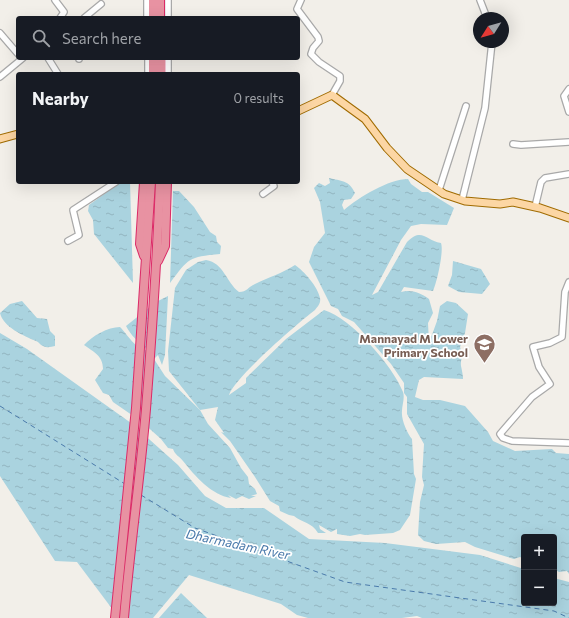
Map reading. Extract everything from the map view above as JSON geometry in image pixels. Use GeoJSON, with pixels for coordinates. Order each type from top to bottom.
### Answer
{"type":"FeatureCollection","features":[{"type":"Feature","properties":{"kind":"highway"},"geometry":{"type":"LineString","coordinates":[[153,0],[153,16]]}},
{"type":"Feature","properties":{"kind":"highway"},"geometry":{"type":"LineString","coordinates":[[160,0],[160,16]]}},
{"type":"Feature","properties":{"kind":"highway"},"geometry":{"type":"LineString","coordinates":[[152,72],[153,60]]}},
{"type":"Feature","properties":{"kind":"highway"},"geometry":{"type":"LineString","coordinates":[[161,60],[161,72]]}},
{"type":"Feature","properties":{"kind":"highway"},"geometry":{"type":"LineString","coordinates":[[144,184],[140,244],[146,262]]}},
{"type":"Feature","properties":{"kind":"highway"},"geometry":{"type":"LineString","coordinates":[[115,618],[136,408],[151,184]]}},
{"type":"Feature","properties":{"kind":"highway"},"geometry":{"type":"LineString","coordinates":[[124,618],[146,410],[151,326],[156,279],[160,184]]}},
{"type":"Feature","properties":{"kind":"highway"},"geometry":{"type":"LineString","coordinates":[[156,264],[165,246],[167,184]]}},
{"type":"Feature","properties":{"kind":"main road"},"geometry":{"type":"LineString","coordinates":[[300,110],[332,96],[365,120],[387,148],[407,169],[453,198],[500,204],[513,202],[535,207],[569,218]]}},
{"type":"Feature","properties":{"kind":"main road"},"geometry":{"type":"LineString","coordinates":[[0,140],[16,135]]}},
{"type":"Feature","properties":{"kind":"street"},"geometry":{"type":"LineString","coordinates":[[55,0],[66,16]]}},
{"type":"Feature","properties":{"kind":"street"},"geometry":{"type":"LineString","coordinates":[[147,0],[147,16]]}},
{"type":"Feature","properties":{"kind":"street"},"geometry":{"type":"LineString","coordinates":[[168,0],[168,16]]}},
{"type":"Feature","properties":{"kind":"street"},"geometry":{"type":"LineString","coordinates":[[301,0],[297,9],[318,37],[319,41],[313,48],[311,54],[340,76],[340,81],[332,96]]}},
{"type":"Feature","properties":{"kind":"street"},"geometry":{"type":"LineString","coordinates":[[480,0],[485,12]]}},
{"type":"Feature","properties":{"kind":"street"},"geometry":{"type":"LineString","coordinates":[[86,16],[101,4]]}},
{"type":"Feature","properties":{"kind":"street"},"geometry":{"type":"LineString","coordinates":[[61,16],[64,12]]}},
{"type":"Feature","properties":{"kind":"street"},"geometry":{"type":"LineString","coordinates":[[0,33],[16,51]]}},
{"type":"Feature","properties":{"kind":"street"},"geometry":{"type":"LineString","coordinates":[[462,200],[485,108],[491,48]]}},
{"type":"Feature","properties":{"kind":"street"},"geometry":{"type":"LineString","coordinates":[[0,77],[18,60]]}},
{"type":"Feature","properties":{"kind":"street"},"geometry":{"type":"LineString","coordinates":[[49,60],[57,72]]}},
{"type":"Feature","properties":{"kind":"street"},"geometry":{"type":"LineString","coordinates":[[148,60],[148,72]]}},
{"type":"Feature","properties":{"kind":"street"},"geometry":{"type":"LineString","coordinates":[[168,60],[168,72]]}},
{"type":"Feature","properties":{"kind":"street"},"geometry":{"type":"LineString","coordinates":[[569,89],[564,96],[569,112]]}},
{"type":"Feature","properties":{"kind":"street"},"geometry":{"type":"LineString","coordinates":[[440,190],[466,106]]}},
{"type":"Feature","properties":{"kind":"street"},"geometry":{"type":"LineString","coordinates":[[513,144],[521,145],[569,142]]}},
{"type":"Feature","properties":{"kind":"street"},"geometry":{"type":"LineString","coordinates":[[535,207],[540,182],[545,178],[569,174]]}},
{"type":"Feature","properties":{"kind":"street"},"geometry":{"type":"LineString","coordinates":[[68,241],[79,235],[73,210],[113,184]]}},
{"type":"Feature","properties":{"kind":"street"},"geometry":{"type":"LineString","coordinates":[[263,194],[274,186],[273,184]]}},
{"type":"Feature","properties":{"kind":"street"},"geometry":{"type":"LineString","coordinates":[[569,282],[565,292],[562,337],[550,343],[533,347],[539,367],[550,384],[532,397],[500,434],[503,438],[512,441],[569,443]]}},
{"type":"Feature","properties":{"kind":"water"},"geometry":{"type":"Polygon","coordinates":[[[329,178],[347,183],[353,189],[355,193],[351,199],[344,200],[342,205],[344,210],[383,185],[408,179],[411,184],[422,192],[428,192],[454,208],[447,225],[421,224],[411,226],[401,240],[372,295],[378,292],[407,242],[412,238],[416,235],[420,235],[441,243],[441,259],[433,291],[404,287],[401,292],[416,292],[429,299],[433,313],[428,323],[429,343],[437,321],[440,306],[447,301],[456,303],[468,314],[465,333],[460,347],[462,354],[461,364],[463,379],[424,377],[419,380],[415,397],[423,400],[440,400],[465,406],[488,432],[493,441],[515,451],[552,449],[556,453],[569,454],[569,574],[567,571],[557,571],[557,534],[521,534],[521,558],[514,559],[475,547],[465,542],[436,544],[424,541],[418,535],[420,502],[424,485],[422,477],[424,444],[407,414],[407,397],[404,393],[404,383],[391,364],[354,322],[342,316],[338,309],[331,306],[309,262],[314,247],[325,233],[320,202],[314,188],[319,183],[325,186],[330,183],[329,178]]]}},
{"type":"Feature","properties":{"kind":"water"},"geometry":{"type":"Polygon","coordinates":[[[118,184],[130,184],[133,283],[94,234],[93,220],[88,211],[89,205],[118,184]]]}},
{"type":"Feature","properties":{"kind":"water"},"geometry":{"type":"Polygon","coordinates":[[[173,191],[179,191],[194,207],[210,232],[216,236],[217,242],[221,246],[220,254],[201,256],[190,260],[181,268],[170,283],[173,191]]]}},
{"type":"Feature","properties":{"kind":"water"},"geometry":{"type":"Polygon","coordinates":[[[206,260],[217,265],[239,292],[244,291],[253,285],[295,265],[317,289],[320,298],[320,303],[315,310],[295,326],[254,364],[229,395],[246,383],[246,378],[286,339],[324,310],[335,315],[358,333],[370,344],[390,369],[403,392],[402,418],[406,430],[412,439],[414,474],[416,479],[410,515],[400,530],[393,533],[360,534],[350,536],[337,534],[337,529],[331,532],[319,525],[320,529],[326,533],[318,533],[316,529],[310,525],[294,516],[280,511],[279,506],[270,501],[230,441],[221,432],[224,433],[215,420],[218,407],[200,410],[169,371],[168,351],[175,288],[186,270],[198,262],[206,260]]]}},
{"type":"Feature","properties":{"kind":"water"},"geometry":{"type":"Polygon","coordinates":[[[453,261],[481,269],[490,284],[482,294],[459,292],[448,286],[452,275],[453,261]]]}},
{"type":"Feature","properties":{"kind":"water"},"geometry":{"type":"Polygon","coordinates":[[[168,296],[165,355],[162,365],[158,355],[154,359],[165,376],[200,410],[208,424],[230,448],[241,468],[248,477],[249,484],[255,489],[257,494],[251,496],[256,496],[249,499],[242,496],[236,499],[228,495],[231,498],[210,489],[193,473],[173,449],[168,448],[161,439],[142,422],[113,402],[109,395],[103,393],[95,380],[103,369],[103,365],[100,358],[84,345],[91,338],[100,333],[115,327],[120,327],[135,344],[147,350],[133,336],[126,326],[156,302],[168,296]]]}},
{"type":"Feature","properties":{"kind":"water"},"geometry":{"type":"Polygon","coordinates":[[[22,301],[37,318],[47,319],[50,331],[55,336],[55,346],[44,347],[37,341],[5,323],[0,313],[10,304],[22,301]]]}},
{"type":"Feature","properties":{"kind":"water","name":"Dharmadam River"},"geometry":{"type":"Polygon","coordinates":[[[0,333],[27,349],[131,423],[178,465],[205,496],[226,508],[264,508],[309,539],[385,543],[480,555],[521,568],[521,606],[557,606],[557,579],[569,582],[569,618],[422,618],[417,616],[402,618],[308,618],[297,615],[281,604],[189,575],[153,618],[119,618],[77,562],[55,561],[0,476],[0,333]]]}},
{"type":"Feature","properties":{"kind":"water"},"geometry":{"type":"Polygon","coordinates":[[[181,593],[207,618],[159,618],[181,593]]]}},
{"type":"Feature","properties":{"kind":"ferry route"},"geometry":{"type":"LineString","coordinates":[[0,406],[125,484]]}},
{"type":"Feature","properties":{"kind":"ferry route"},"geometry":{"type":"LineString","coordinates":[[141,495],[195,528],[345,582],[554,611],[569,618]]}},
{"type":"Feature","properties":{"kind":"place","name":"Mannayad M Lower Primary School"},"geometry":{"type":"Point","coordinates":[484,364]}}]}
